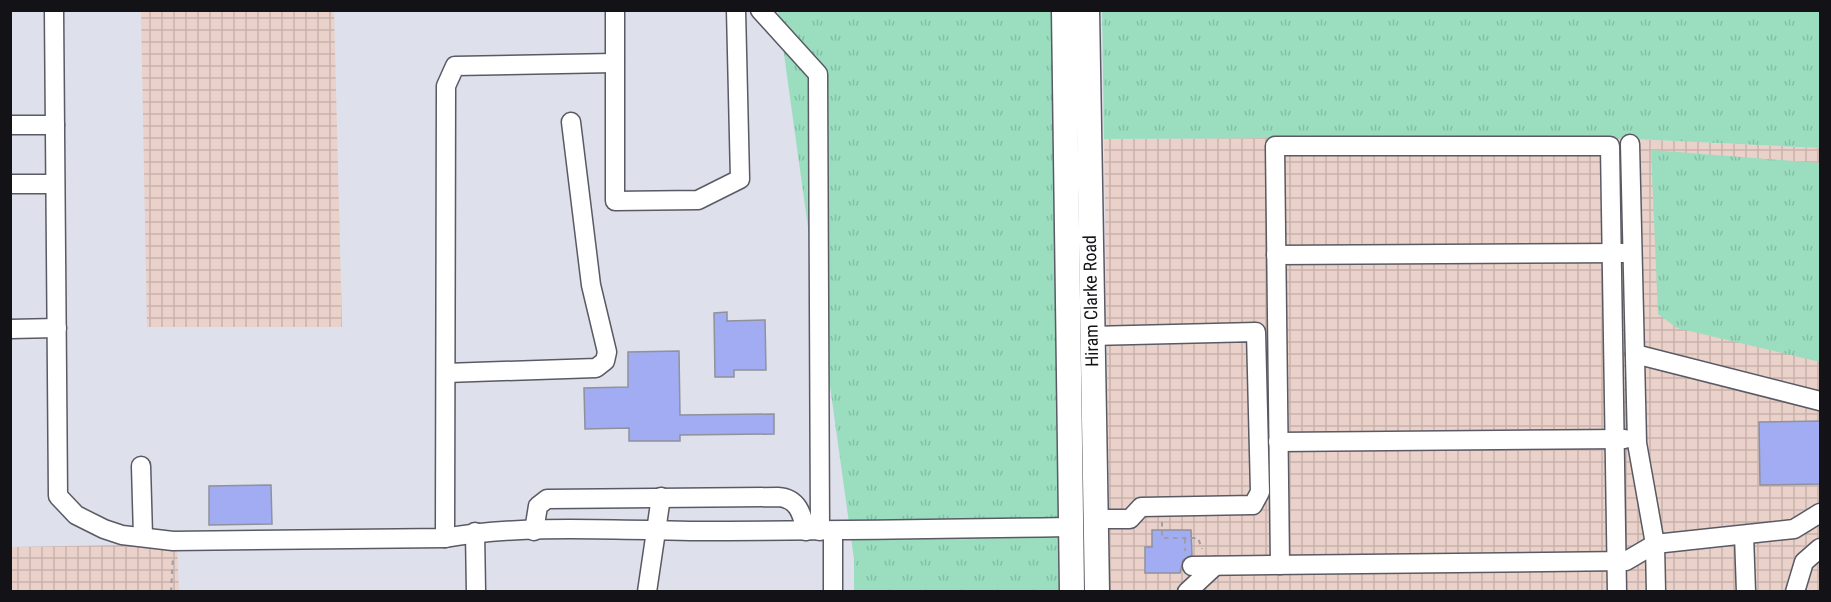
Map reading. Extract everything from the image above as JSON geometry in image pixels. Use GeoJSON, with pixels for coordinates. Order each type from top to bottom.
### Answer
{"type":"FeatureCollection","features":[{"type":"Feature","properties":{"kind":"main road","name":"Hiram Clarke Road"},"geometry":{"type":"LineString","coordinates":[[1064,10],[1065,151],[1097,519],[1097,591]]}},
{"type":"Feature","properties":{"kind":"main road","name":"Hiram Clarke Road"},"geometry":{"type":"LineString","coordinates":[[1072,591],[1071,526],[1089,150],[1087,10]]}},
{"type":"Feature","properties":{"kind":"main road"},"geometry":{"type":"LineString","coordinates":[[1065,151],[1089,150]]}},
{"type":"Feature","properties":{"kind":"main road"},"geometry":{"type":"LineString","coordinates":[[1071,526],[1097,519]]}},
{"type":"Feature","properties":{"kind":"lane"},"geometry":{"type":"LineString","coordinates":[[54,10],[58,496],[76,515],[122,535],[173,541],[445,538],[476,532],[534,531],[820,531],[1071,526]]}},
{"type":"Feature","properties":{"kind":"lane"},"geometry":{"type":"LineString","coordinates":[[615,10],[615,201],[698,200],[740,178],[736,10]]}},
{"type":"Feature","properties":{"kind":"lane"},"geometry":{"type":"LineString","coordinates":[[760,10],[818,74],[820,531],[833,591]]}},
{"type":"Feature","properties":{"kind":"lane"},"geometry":{"type":"LineString","coordinates":[[445,538],[446,87],[455,66],[614,63]]}},
{"type":"Feature","properties":{"kind":"lane"},"geometry":{"type":"LineString","coordinates":[[446,372],[596,368],[605,361],[607,352],[591,285],[571,122]]}},
{"type":"Feature","properties":{"kind":"lane"},"geometry":{"type":"LineString","coordinates":[[10,125],[55,125]]}},
{"type":"Feature","properties":{"kind":"lane"},"geometry":{"type":"LineString","coordinates":[[1630,144],[1637,443],[1656,544],[1656,591]]}},
{"type":"Feature","properties":{"kind":"lane"},"geometry":{"type":"LineString","coordinates":[[1280,565],[1275,146],[1610,146],[1617,591]]}},
{"type":"Feature","properties":{"kind":"lane"},"geometry":{"type":"LineString","coordinates":[[10,184],[55,184]]}},
{"type":"Feature","properties":{"kind":"lane"},"geometry":{"type":"LineString","coordinates":[[1276,255],[1612,252],[1631,254]]}},
{"type":"Feature","properties":{"kind":"lane"},"geometry":{"type":"LineString","coordinates":[[10,329],[57,328]]}},
{"type":"Feature","properties":{"kind":"lane"},"geometry":{"type":"LineString","coordinates":[[1080,337],[1256,332],[1260,492],[1254,505],[1141,507],[1130,519],[1097,519]]}},
{"type":"Feature","properties":{"kind":"lane"},"geometry":{"type":"LineString","coordinates":[[1635,354],[1821,400]]}},
{"type":"Feature","properties":{"kind":"lane"},"geometry":{"type":"LineString","coordinates":[[1278,442],[1615,439],[1637,443]]}},
{"type":"Feature","properties":{"kind":"lane"},"geometry":{"type":"LineString","coordinates":[[141,466],[143,536]]}},
{"type":"Feature","properties":{"kind":"lane"},"geometry":{"type":"LineString","coordinates":[[534,531],[538,506],[547,499],[786,497],[795,503],[820,531]]}},
{"type":"Feature","properties":{"kind":"lane"},"geometry":{"type":"LineString","coordinates":[[647,591],[661,498]]}},
{"type":"Feature","properties":{"kind":"lane"},"geometry":{"type":"LineString","coordinates":[[1187,591],[1205,566],[1626,561],[1656,544],[1794,529],[1821,513]]}},
{"type":"Feature","properties":{"kind":"lane"},"geometry":{"type":"LineString","coordinates":[[476,532],[476,591]]}},
{"type":"Feature","properties":{"kind":"lane"},"geometry":{"type":"LineString","coordinates":[[1744,535],[1746,591]]}},
{"type":"Feature","properties":{"kind":"lane"},"geometry":{"type":"LineString","coordinates":[[1795,591],[1804,562],[1821,548]]}},
{"type":"Feature","properties":{"kind":"path"},"geometry":{"type":"LineString","coordinates":[[1161,507],[1162,538],[1198,538],[1205,566]]}},
{"type":"Feature","properties":{"kind":"path"},"geometry":{"type":"LineString","coordinates":[[171,591],[173,541]]}},
{"type":"Feature","properties":{"kind":"shaded area"},"geometry":{"type":"Polygon","coordinates":[[[141,11],[334,11],[342,327],[147,327],[141,11]]]}},
{"type":"Feature","properties":{"kind":"shaded area"},"geometry":{"type":"Polygon","coordinates":[[[1572,136],[1820,148],[1820,591],[1110,591],[1104,139],[1572,136]]]}},
{"type":"Feature","properties":{"kind":"shaded area"},"geometry":{"type":"Polygon","coordinates":[[[177,544],[179,591],[11,591],[10,547],[177,544]]]}},
{"type":"Feature","properties":{"kind":"green space"},"geometry":{"type":"Polygon","coordinates":[[[778,11],[1054,11],[1062,591],[854,591],[854,559],[778,11]]]}},
{"type":"Feature","properties":{"kind":"green space"},"geometry":{"type":"Polygon","coordinates":[[[1102,11],[1820,11],[1820,148],[1572,136],[1104,139],[1102,11]]]}},
{"type":"Feature","properties":{"kind":"green space"},"geometry":{"type":"Polygon","coordinates":[[[1651,150],[1820,163],[1820,362],[1677,328],[1658,314],[1651,150]]]}},
{"type":"Feature","properties":{"kind":"building"},"geometry":{"type":"Polygon","coordinates":[[[727,312],[727,321],[765,320],[766,370],[734,370],[734,377],[715,377],[714,313],[727,312]]]}},
{"type":"Feature","properties":{"kind":"building"},"geometry":{"type":"Polygon","coordinates":[[[679,351],[680,415],[774,414],[774,434],[680,435],[680,441],[629,441],[629,428],[585,429],[584,388],[628,387],[628,352],[679,351]]]}},
{"type":"Feature","properties":{"kind":"building"},"geometry":{"type":"Polygon","coordinates":[[[1821,421],[1821,484],[1760,485],[1759,422],[1821,421]]]}},
{"type":"Feature","properties":{"kind":"building"},"geometry":{"type":"Polygon","coordinates":[[[271,485],[272,524],[209,525],[209,486],[271,485]]]}},
{"type":"Feature","properties":{"kind":"building"},"geometry":{"type":"Polygon","coordinates":[[[1152,530],[1191,530],[1192,555],[1183,560],[1180,573],[1145,573],[1145,547],[1152,547],[1152,530]]]}}]}
